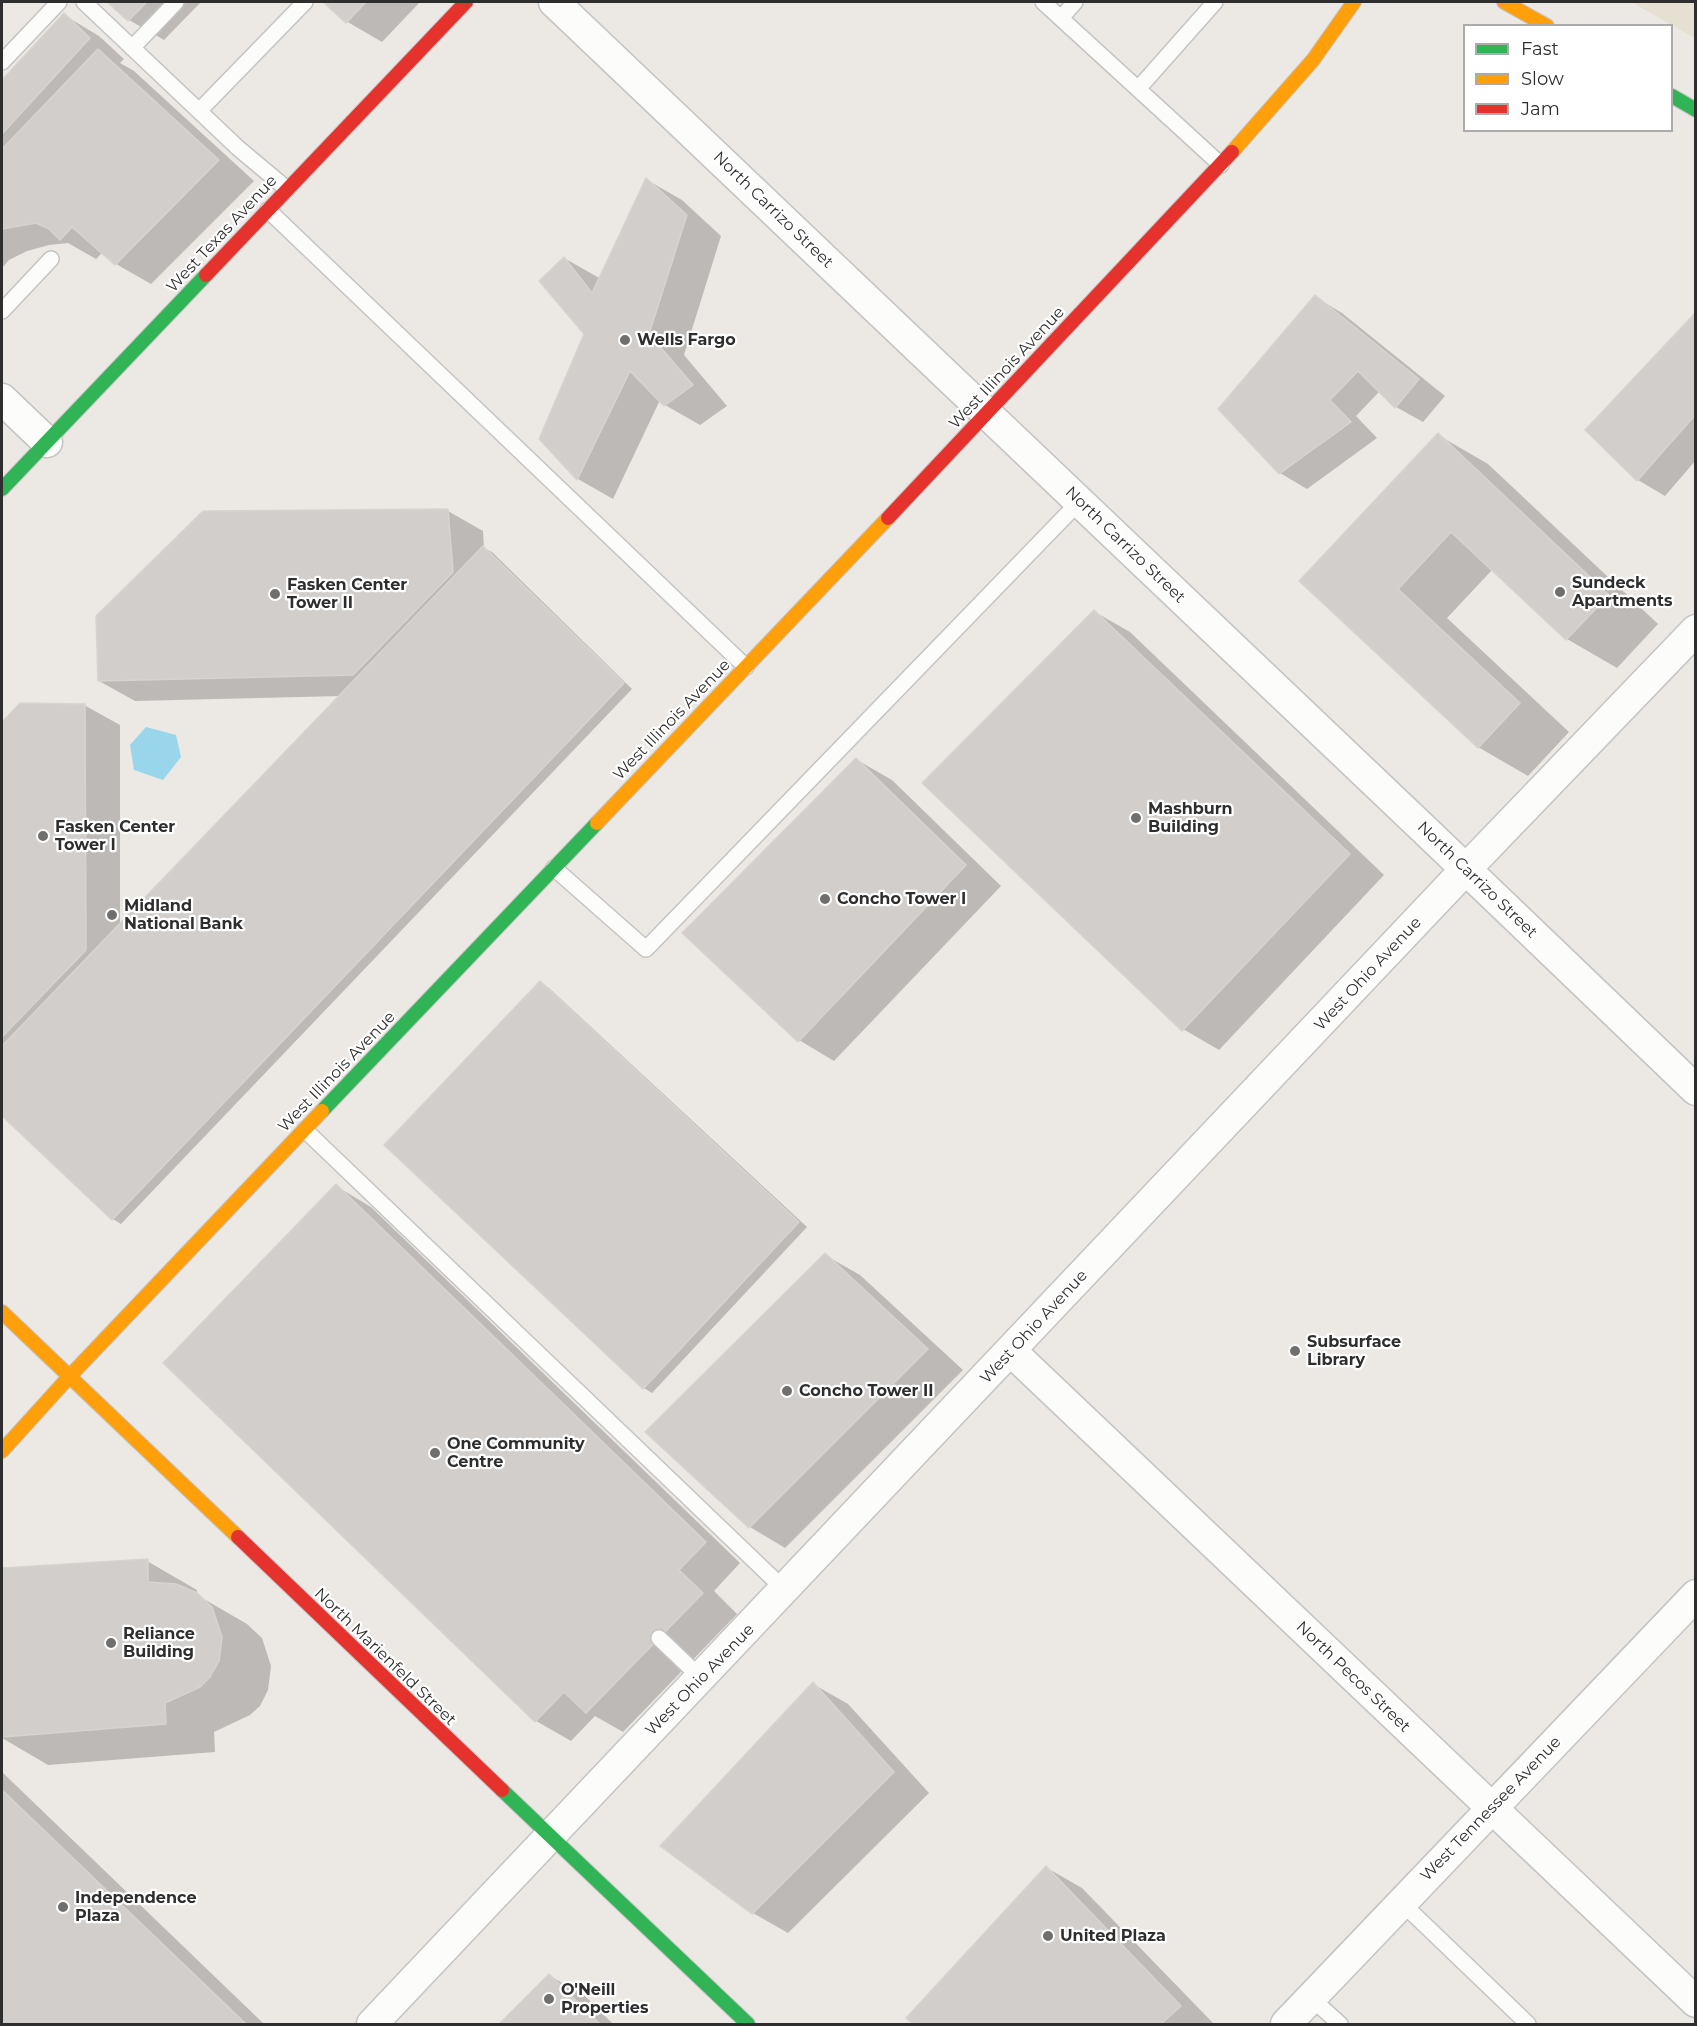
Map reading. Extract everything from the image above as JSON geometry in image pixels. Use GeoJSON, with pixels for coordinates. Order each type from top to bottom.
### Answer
{"type":"FeatureCollection","features":[{"type":"Feature","properties":{"kind":"main road","name":"West Texas Avenue"},"geometry":{"type":"LineString","coordinates":[[2,489],[466,2]]}},
{"type":"Feature","properties":{"kind":"main road","name":"West Illinois Avenue"},"geometry":{"type":"LineString","coordinates":[[2,1451],[69,1377],[987,414],[1221,165],[1313,60],[1354,2]]}},
{"type":"Feature","properties":{"kind":"main road"},"geometry":{"type":"LineString","coordinates":[[1504,2],[1543,24]]}},
{"type":"Feature","properties":{"kind":"main road"},"geometry":{"type":"LineString","coordinates":[[1673,97],[1695,110]]}},
{"type":"Feature","properties":{"kind":"main road","name":"North Marienfeld Street"},"geometry":{"type":"LineString","coordinates":[[2,1312],[748,2025]]}},
{"type":"Feature","properties":{"kind":"street","name":"North Carrizo Street"},"geometry":{"type":"LineString","coordinates":[[554,2],[1466,869],[1695,1090]]}},
{"type":"Feature","properties":{"kind":"street"},"geometry":{"type":"LineString","coordinates":[[2,399],[46,442]]}},
{"type":"Feature","properties":{"kind":"street","name":"West Ohio Avenue"},"geometry":{"type":"LineString","coordinates":[[372,2025],[1695,630]]}},
{"type":"Feature","properties":{"kind":"street","name":"North Pecos Street"},"geometry":{"type":"LineString","coordinates":[[1011,1351],[1695,2002]]}},
{"type":"Feature","properties":{"kind":"street","name":"West Tennessee Avenue"},"geometry":{"type":"LineString","coordinates":[[1286,2025],[1695,1594]]}},
{"type":"Feature","properties":{"kind":"lane"},"geometry":{"type":"LineString","coordinates":[[2,62],[59,2]]}},
{"type":"Feature","properties":{"kind":"lane"},"geometry":{"type":"LineString","coordinates":[[84,2],[238,148],[287,189]]}},
{"type":"Feature","properties":{"kind":"lane"},"geometry":{"type":"LineString","coordinates":[[132,48],[176,2]]}},
{"type":"Feature","properties":{"kind":"lane"},"geometry":{"type":"LineString","coordinates":[[199,111],[304,2]]}},
{"type":"Feature","properties":{"kind":"lane"},"geometry":{"type":"LineString","coordinates":[[1043,2],[1221,165]]}},
{"type":"Feature","properties":{"kind":"lane"},"geometry":{"type":"LineString","coordinates":[[1061,18],[1075,2]]}},
{"type":"Feature","properties":{"kind":"lane"},"geometry":{"type":"LineString","coordinates":[[1138,89],[1215,2]]}},
{"type":"Feature","properties":{"kind":"lane"},"geometry":{"type":"LineString","coordinates":[[268,210],[746,667]]}},
{"type":"Feature","properties":{"kind":"lane"},"geometry":{"type":"LineString","coordinates":[[2,311],[51,260]]}},
{"type":"Feature","properties":{"kind":"lane"},"geometry":{"type":"LineString","coordinates":[[554,868],[646,949],[1079,502]]}},
{"type":"Feature","properties":{"kind":"lane"},"geometry":{"type":"LineString","coordinates":[[305,1130],[785,1590]]}},
{"type":"Feature","properties":{"kind":"lane"},"geometry":{"type":"LineString","coordinates":[[659,1638],[701,1678]]}},
{"type":"Feature","properties":{"kind":"lane"},"geometry":{"type":"LineString","coordinates":[[1402,1903],[1528,2025]]}},
{"type":"Feature","properties":{"kind":"lane"},"geometry":{"type":"LineString","coordinates":[[1311,1998],[1340,2025]]}},
{"type":"Feature","properties":{"kind":"shaded area"},"geometry":{"type":"Polygon","coordinates":[[[1631,2],[1695,2],[1695,38],[1631,2]]]}},
{"type":"Feature","properties":{"kind":"water"},"geometry":{"type":"Polygon","coordinates":[[[146,727],[176,735],[181,757],[163,780],[134,770],[130,745],[146,727]]]}},
{"type":"Feature","properties":{"kind":"building"},"geometry":{"type":"Polygon","coordinates":[[[107,2],[147,2],[128,21],[107,2]]]}},
{"type":"Feature","properties":{"kind":"building"},"geometry":{"type":"Polygon","coordinates":[[[323,2],[366,2],[346,23],[323,2]]]}},
{"type":"Feature","properties":{"kind":"building"},"geometry":{"type":"Polygon","coordinates":[[[64,13],[90,38],[2,134],[2,80],[64,13]]]}},
{"type":"Feature","properties":{"kind":"building"},"geometry":{"type":"Polygon","coordinates":[[[98,49],[219,160],[115,265],[72,227],[60,240],[49,229],[36,223],[2,229],[2,149],[98,49]]]}},
{"type":"Feature","properties":{"kind":"building"},"geometry":{"type":"Polygon","coordinates":[[[646,178],[687,215],[649,334],[693,385],[664,406],[630,371],[577,480],[539,439],[584,334],[539,281],[564,257],[592,293],[646,178]]]}},
{"type":"Feature","properties":{"kind":"building"},"geometry":{"type":"Polygon","coordinates":[[[1315,295],[1419,379],[1395,408],[1358,371],[1330,400],[1351,422],[1279,474],[1218,409],[1315,295]]]}},
{"type":"Feature","properties":{"kind":"building"},"geometry":{"type":"Polygon","coordinates":[[[1696,312],[1696,414],[1637,481],[1585,430],[1696,312]]]}},
{"type":"Feature","properties":{"kind":"building","name":"Sundeck Apartments"},"geometry":{"type":"Polygon","coordinates":[[[1438,433],[1609,595],[1566,640],[1451,532],[1398,589],[1520,703],[1478,748],[1299,581],[1438,433]]]}},
{"type":"Feature","properties":{"kind":"building","name":"Fasken Center Tower II"},"geometry":{"type":"Polygon","coordinates":[[[448,509],[453,572],[353,675],[98,681],[96,616],[203,511],[448,509]]]}},
{"type":"Feature","properties":{"kind":"building"},"geometry":{"type":"Polygon","coordinates":[[[483,546],[624,683],[112,1220],[2,1116],[2,1046],[483,546]]]}},
{"type":"Feature","properties":{"kind":"building","name":"Mashburn Building"},"geometry":{"type":"Polygon","coordinates":[[[1094,610],[1350,854],[1182,1031],[922,783],[1094,610]]]}},
{"type":"Feature","properties":{"kind":"building","name":"Fasken Center Tower I"},"geometry":{"type":"Polygon","coordinates":[[[20,703],[85,704],[86,950],[2,1037],[2,722],[20,703]]]}},
{"type":"Feature","properties":{"kind":"building","name":"Concho Tower I"},"geometry":{"type":"Polygon","coordinates":[[[856,758],[966,865],[798,1042],[682,933],[856,758]]]}},
{"type":"Feature","properties":{"kind":"building"},"geometry":{"type":"Polygon","coordinates":[[[540,981],[799,1222],[643,1389],[384,1145],[540,981]]]}},
{"type":"Feature","properties":{"kind":"building","name":"One Community Centre"},"geometry":{"type":"Polygon","coordinates":[[[336,1184],[706,1542],[679,1570],[703,1593],[586,1713],[564,1692],[535,1722],[163,1363],[336,1184]]]}},
{"type":"Feature","properties":{"kind":"building","name":"Concho Tower II"},"geometry":{"type":"Polygon","coordinates":[[[825,1253],[928,1349],[749,1528],[645,1432],[825,1253]]]}},
{"type":"Feature","properties":{"kind":"building","name":"Reliance Building"},"geometry":{"type":"Polygon","coordinates":[[[148,1559],[148,1582],[176,1584],[197,1593],[212,1607],[222,1637],[219,1661],[210,1677],[200,1687],[165,1703],[166,1724],[2,1737],[2,1568],[148,1559]]]}},
{"type":"Feature","properties":{"kind":"building"},"geometry":{"type":"Polygon","coordinates":[[[813,1682],[894,1772],[752,1914],[660,1846],[813,1682]]]}},
{"type":"Feature","properties":{"kind":"building","name":"Independence Plaza"},"geometry":{"type":"Polygon","coordinates":[[[2,1790],[246,2024],[2,2024],[2,1790]]]}},
{"type":"Feature","properties":{"kind":"building","name":"United Plaza"},"geometry":{"type":"Polygon","coordinates":[[[1046,1866],[1181,2006],[1161,2024],[913,2024],[906,2018],[1046,1866]]]}},
{"type":"Feature","properties":{"kind":"building","name":"O'Neill Properties"},"geometry":{"type":"Polygon","coordinates":[[[549,1974],[600,2024],[499,2024],[549,1974]]]}},
{"type":"Feature","properties":{"kind":"traffic: fast"},"geometry":{"type":"LineString","coordinates":[[1673,97],[1696,110]]}},
{"type":"Feature","properties":{"kind":"traffic: fast"},"geometry":{"type":"LineString","coordinates":[[2,489],[206,275]]}},
{"type":"Feature","properties":{"kind":"traffic: fast"},"geometry":{"type":"LineString","coordinates":[[322,1111],[597,823]]}},
{"type":"Feature","properties":{"kind":"traffic: fast"},"geometry":{"type":"LineString","coordinates":[[502,1790],[748,2024]]}},
{"type":"Feature","properties":{"kind":"traffic: slow"},"geometry":{"type":"LineString","coordinates":[[1232,152],[1313,60],[1354,2]]}},
{"type":"Feature","properties":{"kind":"traffic: slow"},"geometry":{"type":"LineString","coordinates":[[1504,2],[1543,24]]}},
{"type":"Feature","properties":{"kind":"traffic: slow"},"geometry":{"type":"LineString","coordinates":[[597,823],[888,518]]}},
{"type":"Feature","properties":{"kind":"traffic: slow"},"geometry":{"type":"LineString","coordinates":[[2,1451],[69,1377],[322,1111]]}},
{"type":"Feature","properties":{"kind":"traffic: slow"},"geometry":{"type":"LineString","coordinates":[[2,1312],[238,1537]]}},
{"type":"Feature","properties":{"kind":"traffic: jam"},"geometry":{"type":"LineString","coordinates":[[206,275],[466,2]]}},
{"type":"Feature","properties":{"kind":"traffic: jam"},"geometry":{"type":"LineString","coordinates":[[888,518],[1232,152]]}},
{"type":"Feature","properties":{"kind":"traffic: jam"},"geometry":{"type":"LineString","coordinates":[[238,1537],[502,1790]]}},
{"type":"Feature","properties":{"kind":"place","name":"Wells Fargo"},"geometry":{"type":"Point","coordinates":[625,340]}},
{"type":"Feature","properties":{"kind":"place","name":"Sundeck Apartments"},"geometry":{"type":"Point","coordinates":[1560,592]}},
{"type":"Feature","properties":{"kind":"place","name":"Fasken Center Tower II"},"geometry":{"type":"Point","coordinates":[275,594]}},
{"type":"Feature","properties":{"kind":"place","name":"Mashburn Building"},"geometry":{"type":"Point","coordinates":[1136,818]}},
{"type":"Feature","properties":{"kind":"place","name":"Fasken Center Tower I"},"geometry":{"type":"Point","coordinates":[43,836]}},
{"type":"Feature","properties":{"kind":"place","name":"Concho Tower I"},"geometry":{"type":"Point","coordinates":[825,899]}},
{"type":"Feature","properties":{"kind":"place","name":"Midland National Bank"},"geometry":{"type":"Point","coordinates":[112,915]}},
{"type":"Feature","properties":{"kind":"place","name":"Subsurface Library"},"geometry":{"type":"Point","coordinates":[1295,1351]}},
{"type":"Feature","properties":{"kind":"place","name":"Concho Tower II"},"geometry":{"type":"Point","coordinates":[787,1391]}},
{"type":"Feature","properties":{"kind":"place","name":"One Community Centre"},"geometry":{"type":"Point","coordinates":[435,1453]}},
{"type":"Feature","properties":{"kind":"place","name":"Reliance Building"},"geometry":{"type":"Point","coordinates":[111,1643]}},
{"type":"Feature","properties":{"kind":"place","name":"Independence Plaza"},"geometry":{"type":"Point","coordinates":[63,1907]}},
{"type":"Feature","properties":{"kind":"place","name":"United Plaza"},"geometry":{"type":"Point","coordinates":[1048,1936]}},
{"type":"Feature","properties":{"kind":"place","name":"O'Neill Properties"},"geometry":{"type":"Point","coordinates":[549,1999]}}]}
